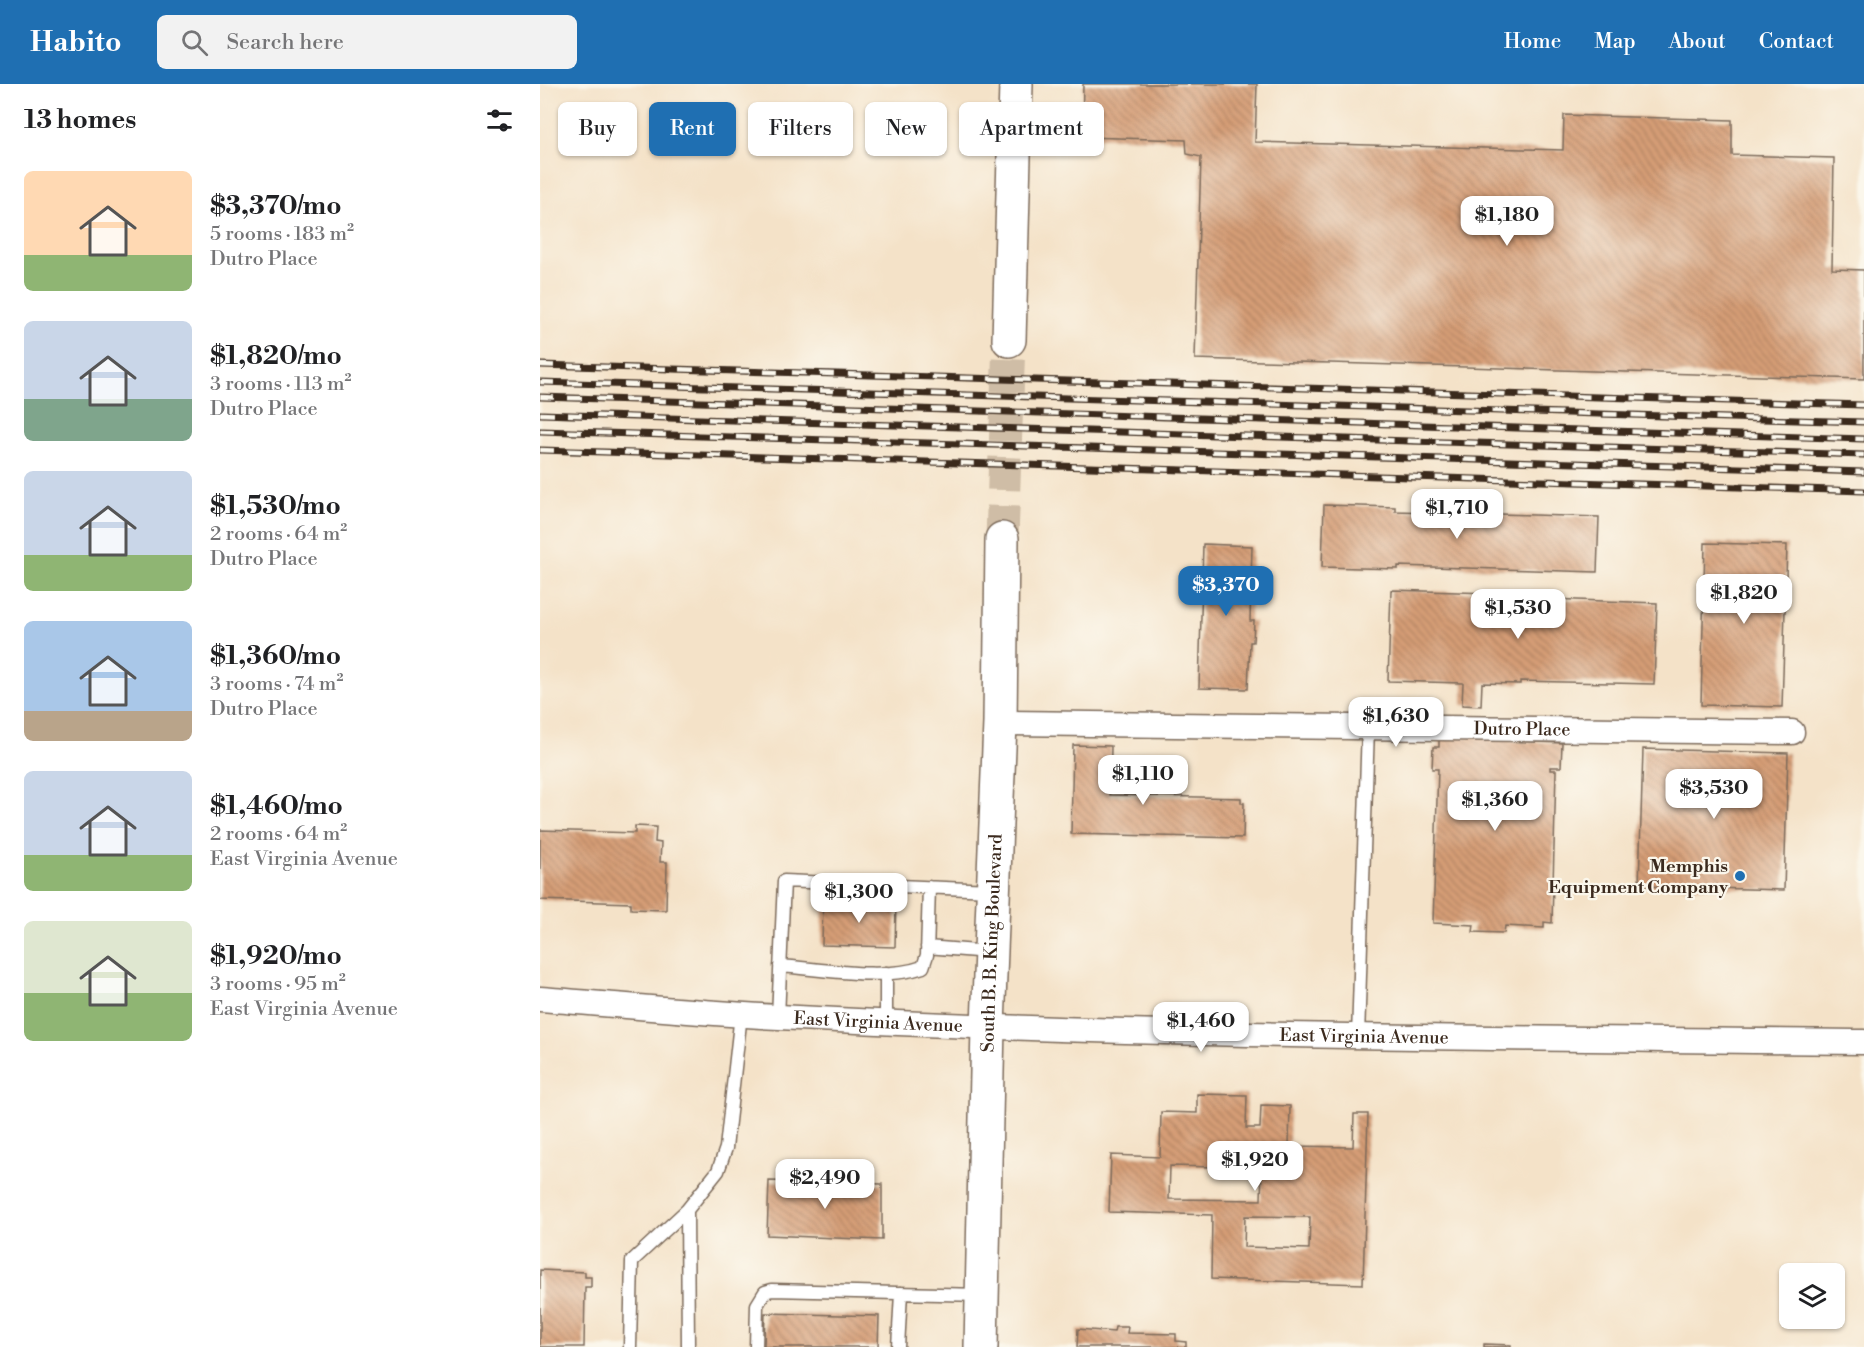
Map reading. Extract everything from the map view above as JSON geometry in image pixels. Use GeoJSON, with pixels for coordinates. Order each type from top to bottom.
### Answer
{"type":"FeatureCollection","features":[{"type":"Feature","properties":{"kind":"main road"},"geometry":{"type":"LineString","coordinates":[[1010,340],[1016,84]]}},
{"type":"Feature","properties":{"kind":"main road","name":"South B. B. King Boulevard"},"geometry":{"type":"LineString","coordinates":[[981,1347],[988,1026],[1000,723],[1002,539]]}},
{"type":"Feature","properties":{"kind":"street","name":"Dutro Place"},"geometry":{"type":"LineString","coordinates":[[1000,723],[1792,732]]}},
{"type":"Feature","properties":{"kind":"street","name":"East Virginia Avenue"},"geometry":{"type":"LineString","coordinates":[[540,999],[778,1017],[988,1026],[1358,1036],[1864,1042]]}},
{"type":"Feature","properties":{"kind":"lane"},"geometry":{"type":"LineString","coordinates":[[1358,1036],[1368,727]]}},
{"type":"Feature","properties":{"kind":"lane"},"geometry":{"type":"LineString","coordinates":[[778,1017],[784,881],[993,890]]}},
{"type":"Feature","properties":{"kind":"lane"},"geometry":{"type":"LineString","coordinates":[[780,966],[886,973],[910,971],[923,967],[927,946],[929,887]]}},
{"type":"Feature","properties":{"kind":"lane"},"geometry":{"type":"LineString","coordinates":[[927,946],[991,952]]}},
{"type":"Feature","properties":{"kind":"lane"},"geometry":{"type":"LineString","coordinates":[[886,973],[886,1022]]}},
{"type":"Feature","properties":{"kind":"lane"},"geometry":{"type":"LineString","coordinates":[[630,1347],[632,1261],[687,1210],[718,1171],[726,1148],[741,1014]]}},
{"type":"Feature","properties":{"kind":"lane"},"geometry":{"type":"LineString","coordinates":[[687,1210],[688,1347]]}},
{"type":"Feature","properties":{"kind":"lane"},"geometry":{"type":"LineString","coordinates":[[756,1347],[757,1305],[765,1292],[782,1290],[982,1295]]}},
{"type":"Feature","properties":{"kind":"lane"},"geometry":{"type":"LineString","coordinates":[[898,1347],[901,1293]]}},
{"type":"Feature","properties":{"kind":"building"},"geometry":{"type":"Polygon","coordinates":[[[1083,84],[1257,84],[1255,142],[1563,150],[1564,115],[1732,120],[1732,155],[1834,158],[1832,269],[1864,270],[1864,379],[1195,359],[1201,157],[1187,154],[1186,140],[1104,138],[1104,102],[1083,102],[1083,84]]]}},
{"type":"Feature","properties":{"kind":"building"},"geometry":{"type":"Polygon","coordinates":[[[1324,505],[1395,507],[1395,511],[1599,517],[1597,572],[1398,566],[1398,569],[1322,567],[1324,505]]]}},
{"type":"Feature","properties":{"kind":"building"},"geometry":{"type":"Polygon","coordinates":[[[1705,543],[1787,545],[1782,707],[1701,705],[1705,543]]]}},
{"type":"Feature","properties":{"kind":"building"},"geometry":{"type":"Polygon","coordinates":[[[1203,544],[1252,546],[1250,621],[1254,621],[1253,642],[1250,642],[1248,689],[1199,688],[1203,544]]]}},
{"type":"Feature","properties":{"kind":"building"},"geometry":{"type":"Polygon","coordinates":[[[1391,590],[1523,594],[1523,598],[1657,603],[1654,684],[1520,681],[1520,684],[1482,683],[1481,706],[1462,705],[1463,683],[1388,681],[1391,590]]]}},
{"type":"Feature","properties":{"kind":"building"},"geometry":{"type":"Polygon","coordinates":[[[1510,733],[1510,741],[1562,743],[1561,767],[1550,767],[1550,770],[1556,770],[1552,923],[1544,922],[1544,928],[1505,926],[1504,933],[1473,932],[1474,925],[1433,923],[1438,769],[1432,769],[1433,747],[1439,747],[1439,739],[1510,733]]]}},
{"type":"Feature","properties":{"kind":"building"},"geometry":{"type":"Polygon","coordinates":[[[1073,745],[1111,746],[1110,795],[1241,798],[1241,803],[1244,803],[1243,838],[1071,834],[1073,745]]]}},
{"type":"Feature","properties":{"kind":"building"},"geometry":{"type":"Polygon","coordinates":[[[1643,749],[1788,753],[1784,890],[1639,886],[1643,749]]]}},
{"type":"Feature","properties":{"kind":"building"},"geometry":{"type":"Polygon","coordinates":[[[635,826],[656,827],[655,842],[661,843],[660,862],[667,862],[666,910],[631,909],[631,903],[540,900],[540,830],[635,833],[635,826]]]}},
{"type":"Feature","properties":{"kind":"building"},"geometry":{"type":"Polygon","coordinates":[[[823,900],[896,902],[895,947],[822,945],[823,900]]]}},
{"type":"Feature","properties":{"kind":"building"},"geometry":{"type":"Polygon","coordinates":[[[1197,1094],[1247,1095],[1246,1128],[1260,1128],[1261,1105],[1290,1106],[1289,1146],[1353,1147],[1354,1114],[1368,1114],[1363,1284],[1211,1279],[1212,1215],[1109,1212],[1111,1155],[1160,1157],[1161,1112],[1197,1113],[1197,1094]],[[1170,1166],[1169,1199],[1261,1200],[1262,1168],[1170,1166]],[[1245,1216],[1244,1247],[1309,1249],[1310,1217],[1245,1216]]]}},
{"type":"Feature","properties":{"kind":"building"},"geometry":{"type":"Polygon","coordinates":[[[769,1181],[882,1184],[882,1240],[767,1235],[769,1181]]]}},
{"type":"Feature","properties":{"kind":"building"},"geometry":{"type":"Polygon","coordinates":[[[540,1270],[585,1272],[585,1277],[591,1277],[591,1287],[585,1287],[584,1347],[540,1347],[540,1270]]]}},
{"type":"Feature","properties":{"kind":"building"},"geometry":{"type":"Polygon","coordinates":[[[765,1313],[879,1316],[878,1347],[764,1347],[765,1313]]]}},
{"type":"Feature","properties":{"kind":"building"},"geometry":{"type":"Polygon","coordinates":[[[1115,1327],[1128,1327],[1127,1333],[1176,1334],[1176,1341],[1186,1342],[1186,1347],[1077,1347],[1078,1329],[1114,1332],[1115,1327]]]}},
{"type":"Feature","properties":{"kind":"building"},"geometry":{"type":"Polygon","coordinates":[[[1484,1344],[1511,1345],[1511,1347],[1484,1347],[1484,1344]]]}},
{"type":"Feature","properties":{"kind":"tunnel"},"geometry":{"type":"LineString","coordinates":[[1002,539],[1009,340]]}},
{"type":"Feature","properties":{"kind":"railway"},"geometry":{"type":"LineString","coordinates":[[540,365],[1864,405]]}},
{"type":"Feature","properties":{"kind":"railway"},"geometry":{"type":"LineString","coordinates":[[540,382],[1864,422]]}},
{"type":"Feature","properties":{"kind":"railway"},"geometry":{"type":"LineString","coordinates":[[540,397],[1864,439]]}},
{"type":"Feature","properties":{"kind":"railway"},"geometry":{"type":"LineString","coordinates":[[540,414],[1864,455]]}},
{"type":"Feature","properties":{"kind":"railway"},"geometry":{"type":"LineString","coordinates":[[540,431],[1864,472]]}},
{"type":"Feature","properties":{"kind":"railway"},"geometry":{"type":"LineString","coordinates":[[540,450],[1864,491]]}},
{"type":"Feature","properties":{"kind":"place","name":"Memphis Equipment Company"},"geometry":{"type":"Point","coordinates":[1740,876]}}]}
